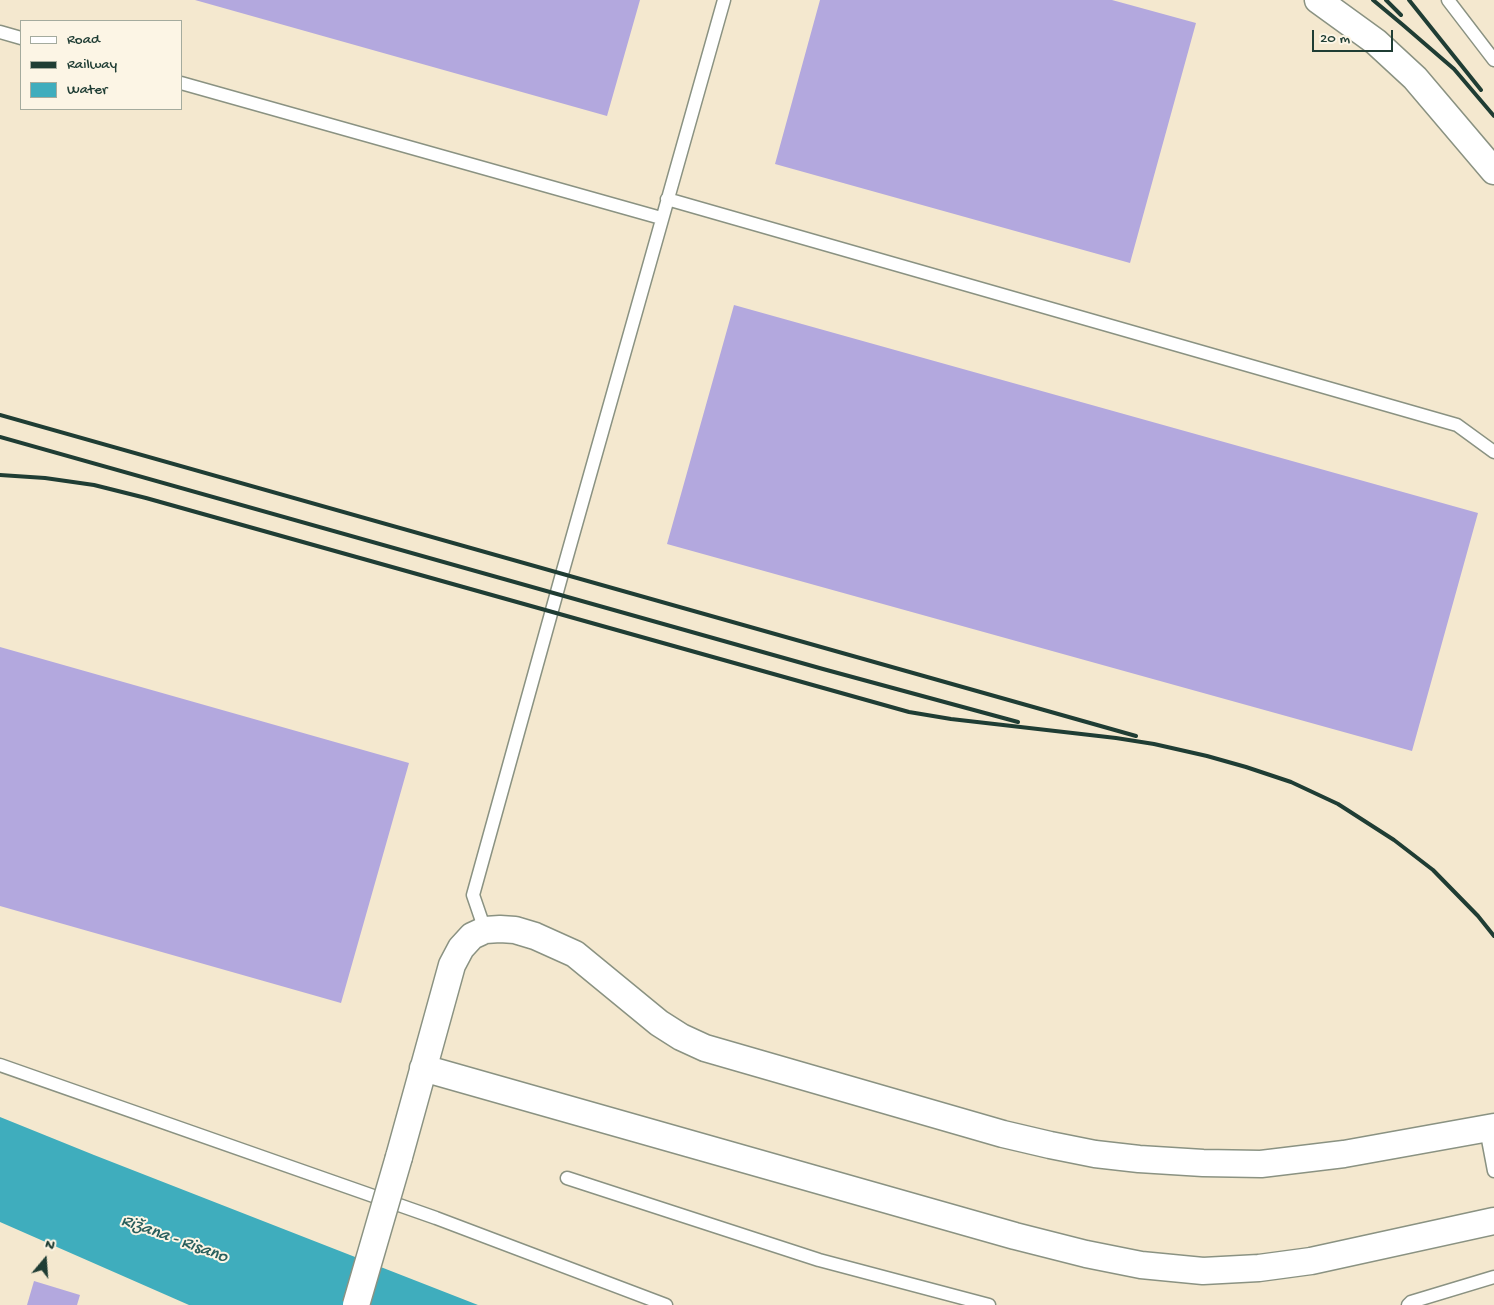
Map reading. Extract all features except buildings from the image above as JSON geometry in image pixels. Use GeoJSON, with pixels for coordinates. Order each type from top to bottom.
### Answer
{"type":"FeatureCollection","features":[{"type":"Feature","properties":{"kind":"street"},"geometry":{"type":"LineString","coordinates":[[1318,0],[1376,42],[1415,78],[1494,171]]}},
{"type":"Feature","properties":{"kind":"street"},"geometry":{"type":"LineString","coordinates":[[356,1305],[452,965],[461,948],[472,936],[485,930],[515,930],[558,945],[575,954],[660,1023],[681,1037],[704,1048],[985,1128],[1050,1145],[1095,1154],[1203,1163],[1261,1164],[1344,1154],[1490,1128]]}},
{"type":"Feature","properties":{"kind":"street"},"geometry":{"type":"LineString","coordinates":[[423,1068],[1015,1236],[1140,1265],[1203,1271],[1259,1268],[1311,1260],[1494,1221]]}},
{"type":"Feature","properties":{"kind":"lane"},"geometry":{"type":"LineString","coordinates":[[485,930],[473,895],[661,218],[724,0]]}},
{"type":"Feature","properties":{"kind":"lane"},"geometry":{"type":"LineString","coordinates":[[1448,0],[1494,60]]}},
{"type":"Feature","properties":{"kind":"lane"},"geometry":{"type":"LineString","coordinates":[[0,32],[20,38]]}},
{"type":"Feature","properties":{"kind":"lane"},"geometry":{"type":"LineString","coordinates":[[182,83],[661,218]]}},
{"type":"Feature","properties":{"kind":"lane"},"geometry":{"type":"LineString","coordinates":[[667,199],[1457,425],[1494,452]]}},
{"type":"Feature","properties":{"kind":"lane"},"geometry":{"type":"LineString","coordinates":[[0,1065],[436,1218],[666,1305]]}},
{"type":"Feature","properties":{"kind":"lane"},"geometry":{"type":"LineString","coordinates":[[1490,1128],[1494,1171]]}},
{"type":"Feature","properties":{"kind":"lane"},"geometry":{"type":"LineString","coordinates":[[567,1178],[819,1260],[989,1305]]}},
{"type":"Feature","properties":{"kind":"lane"},"geometry":{"type":"LineString","coordinates":[[1408,1305],[1411,1302],[1494,1277]]}},
{"type":"Feature","properties":{"kind":"water","name":"Rižana - Risano"},"geometry":{"type":"Polygon","coordinates":[[[0,1117],[478,1305],[189,1305],[0,1222],[0,1117]]]}},
{"type":"Feature","properties":{"kind":"railway"},"geometry":{"type":"LineString","coordinates":[[1373,0],[1454,69],[1494,116]]}},
{"type":"Feature","properties":{"kind":"railway"},"geometry":{"type":"LineString","coordinates":[[1386,0],[1401,15]]}},
{"type":"Feature","properties":{"kind":"railway"},"geometry":{"type":"LineString","coordinates":[[1409,0],[1481,90]]}},
{"type":"Feature","properties":{"kind":"railway"},"geometry":{"type":"LineString","coordinates":[[0,415],[1136,736]]}},
{"type":"Feature","properties":{"kind":"railway"},"geometry":{"type":"LineString","coordinates":[[0,437],[823,669],[1018,722]]}},
{"type":"Feature","properties":{"kind":"railway"},"geometry":{"type":"LineString","coordinates":[[0,475],[45,478],[94,485],[146,498],[909,712],[951,719],[1154,744],[1246,767],[1291,782],[1338,804],[1394,840],[1433,870],[1478,916],[1494,936]]}}]}
